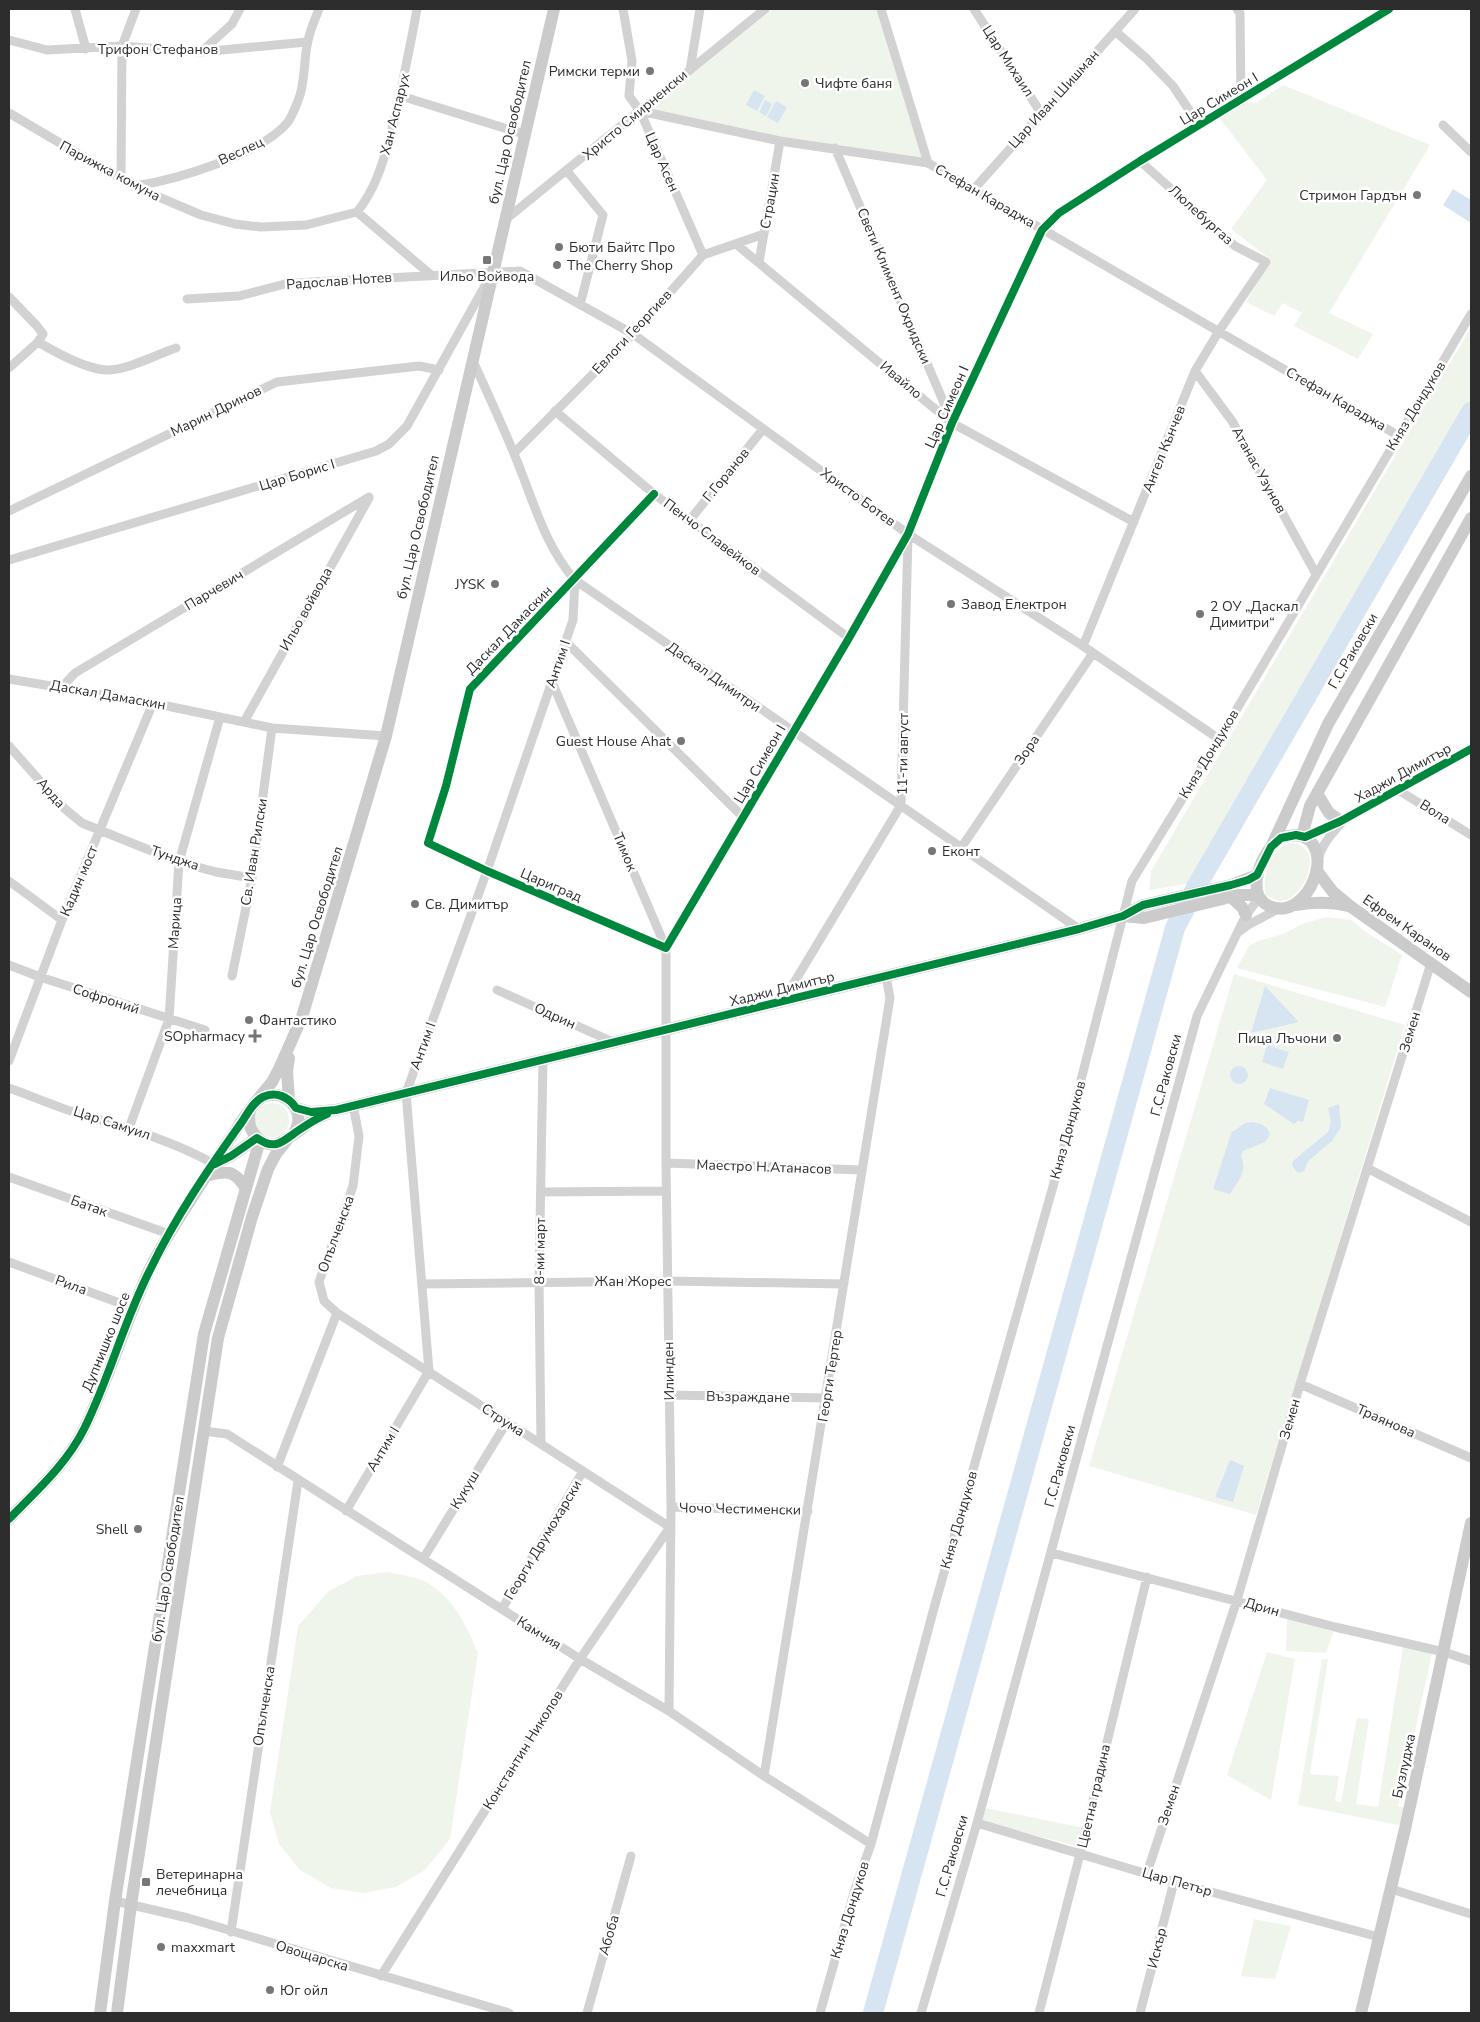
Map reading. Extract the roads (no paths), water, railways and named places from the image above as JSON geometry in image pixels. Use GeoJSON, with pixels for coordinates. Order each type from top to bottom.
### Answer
{"type":"FeatureCollection","features":[{"type":"Feature","properties":{"kind":"main road","name":"бул. Цар Освободител"},"geometry":{"type":"LineString","coordinates":[[291,1046],[302,1017],[338,901],[386,736],[554,9]]}},
{"type":"Feature","properties":{"kind":"main road","name":"Г.С.Раковски"},"geometry":{"type":"LineString","coordinates":[[1271,847],[1328,724],[1471,476]]}},
{"type":"Feature","properties":{"kind":"main road"},"geometry":{"type":"LineString","coordinates":[[1304,836],[1310,806],[1471,518]]}},
{"type":"Feature","properties":{"kind":"main road"},"geometry":{"type":"LineString","coordinates":[[1317,793],[1329,813],[1344,819]]}},
{"type":"Feature","properties":{"kind":"main road"},"geometry":{"type":"LineString","coordinates":[[1258,896],[1257,875],[1271,847],[1285,836],[1304,836],[1313,846],[1317,866],[1309,888],[1295,905]]}},
{"type":"Feature","properties":{"kind":"main road","name":"Ефрем Каранов"},"geometry":{"type":"LineString","coordinates":[[1317,866],[1334,892],[1350,906],[1471,992]]}},
{"type":"Feature","properties":{"kind":"main road"},"geometry":{"type":"LineString","coordinates":[[1231,891],[1257,875]]}},
{"type":"Feature","properties":{"kind":"main road"},"geometry":{"type":"LineString","coordinates":[[1231,891],[1258,896],[1271,907],[1284,909],[1311,902],[1333,902],[1350,906]]}},
{"type":"Feature","properties":{"kind":"main road"},"geometry":{"type":"LineString","coordinates":[[1231,891],[1246,915]]}},
{"type":"Feature","properties":{"kind":"main road","name":"Хаджи Димитър"},"geometry":{"type":"LineString","coordinates":[[336,1110],[1231,891]]}},
{"type":"Feature","properties":{"kind":"main road"},"geometry":{"type":"LineString","coordinates":[[291,1046],[288,1071],[292,1104],[298,1119],[291,1137],[273,1144],[259,1139],[250,1126],[253,1107],[263,1097],[276,1095],[292,1104],[311,1112],[336,1110]]}},
{"type":"Feature","properties":{"kind":"main road","name":"Дупнишко шосе"},"geometry":{"type":"LineString","coordinates":[[9,1519],[56,1471],[83,1431],[104,1384],[133,1308],[168,1234],[253,1107],[272,1082],[291,1046]]}},
{"type":"Feature","properties":{"kind":"main road","name":"бул. Цар Освободител"},"geometry":{"type":"LineString","coordinates":[[117,2013],[131,1904],[218,1338],[252,1217],[268,1168],[276,1154],[291,1137],[314,1119],[336,1110]]}},
{"type":"Feature","properties":{"kind":"main road","name":"бул. Цар Освободител"},"geometry":{"type":"LineString","coordinates":[[100,2013],[115,1901],[204,1334],[259,1139]]}},
{"type":"Feature","properties":{"kind":"main road"},"geometry":{"type":"LineString","coordinates":[[214,1164],[259,1139]]}},
{"type":"Feature","properties":{"kind":"main road"},"geometry":{"type":"LineString","coordinates":[[206,1176],[227,1172],[234,1173],[246,1190]]}},
{"type":"Feature","properties":{"kind":"main road","name":"Бузлуджа"},"geometry":{"type":"LineString","coordinates":[[1361,2013],[1391,1889],[1471,1523]]}},
{"type":"Feature","properties":{"kind":"street"},"geometry":{"type":"LineString","coordinates":[[75,9],[86,49]]}},
{"type":"Feature","properties":{"kind":"street"},"geometry":{"type":"LineString","coordinates":[[120,178],[122,46],[136,9]]}},
{"type":"Feature","properties":{"kind":"street"},"geometry":{"type":"LineString","coordinates":[[201,52],[232,24],[240,9]]}},
{"type":"Feature","properties":{"kind":"street","name":"Веслец"},"geometry":{"type":"LineString","coordinates":[[133,186],[157,183],[236,156],[261,145],[279,131],[289,121],[301,92],[304,82],[307,42],[319,9]]}},
{"type":"Feature","properties":{"kind":"street","name":"Хан Аспарух"},"geometry":{"type":"LineString","coordinates":[[357,212],[366,202],[378,176],[401,96],[417,9]]}},
{"type":"Feature","properties":{"kind":"street","name":"Цар Асен"},"geometry":{"type":"LineString","coordinates":[[623,9],[632,61],[629,96],[640,111],[703,256]]}},
{"type":"Feature","properties":{"kind":"street"},"geometry":{"type":"LineString","coordinates":[[690,70],[700,9]]}},
{"type":"Feature","properties":{"kind":"street","name":"Христо Смирненски"},"geometry":{"type":"LineString","coordinates":[[505,220],[765,9]]}},
{"type":"Feature","properties":{"kind":"street"},"geometry":{"type":"LineString","coordinates":[[881,9],[928,163]]}},
{"type":"Feature","properties":{"kind":"street","name":"Цар Михаил"},"geometry":{"type":"LineString","coordinates":[[974,9],[1041,113]]}},
{"type":"Feature","properties":{"kind":"street","name":"Цар Иван Шишман"},"geometry":{"type":"LineString","coordinates":[[974,190],[1134,9]]}},
{"type":"Feature","properties":{"kind":"street"},"geometry":{"type":"LineString","coordinates":[[1238,9],[1240,13],[1241,101]]}},
{"type":"Feature","properties":{"kind":"street","name":"Цар Симеон I"},"geometry":{"type":"LineString","coordinates":[[666,948],[849,638],[908,534],[952,423],[1042,230],[1059,213],[1140,160],[1241,101],[1388,9]]}},
{"type":"Feature","properties":{"kind":"street"},"geometry":{"type":"LineString","coordinates":[[1115,31],[1146,58],[1173,86],[1199,125]]}},
{"type":"Feature","properties":{"kind":"street","name":"Трифон Стефанов"},"geometry":{"type":"LineString","coordinates":[[9,40],[47,50],[122,46],[201,52],[307,42]]}},
{"type":"Feature","properties":{"kind":"street"},"geometry":{"type":"LineString","coordinates":[[401,96],[524,134]]}},
{"type":"Feature","properties":{"kind":"street","name":"Стефан Караджа"},"geometry":{"type":"LineString","coordinates":[[640,111],[780,141],[928,163],[1399,436]]}},
{"type":"Feature","properties":{"kind":"street","name":"Парижка комуна"},"geometry":{"type":"LineString","coordinates":[[9,113],[92,164],[133,186],[201,215],[235,224],[261,227],[306,225],[357,212]]}},
{"type":"Feature","properties":{"kind":"street"},"geometry":{"type":"LineString","coordinates":[[1443,125],[1471,152]]}},
{"type":"Feature","properties":{"kind":"street","name":"Страцин"},"geometry":{"type":"LineString","coordinates":[[759,262],[780,141]]}},
{"type":"Feature","properties":{"kind":"street","name":"Свети Климент Охридски"},"geometry":{"type":"LineString","coordinates":[[835,148],[952,423]]}},
{"type":"Feature","properties":{"kind":"street","name":"Люлебургаз"},"geometry":{"type":"LineString","coordinates":[[1140,160],[1235,246],[1266,262]]}},
{"type":"Feature","properties":{"kind":"street"},"geometry":{"type":"LineString","coordinates":[[567,171],[603,216],[580,305]]}},
{"type":"Feature","properties":{"kind":"street"},"geometry":{"type":"LineString","coordinates":[[357,212],[431,275]]}},
{"type":"Feature","properties":{"kind":"street","name":"Евлоги Георгиев"},"geometry":{"type":"LineString","coordinates":[[514,453],[633,334],[703,256],[764,234]]}},
{"type":"Feature","properties":{"kind":"street","name":"Ивайло"},"geometry":{"type":"LineString","coordinates":[[736,244],[952,423],[1134,522]]}},
{"type":"Feature","properties":{"kind":"street","name":"Ангел Кънчев"},"geometry":{"type":"LineString","coordinates":[[1083,646],[1195,371],[1219,330],[1266,262]]}},
{"type":"Feature","properties":{"kind":"street","name":"Христо Ботев"},"geometry":{"type":"LineString","coordinates":[[494,271],[520,271],[633,334],[908,534],[1083,646],[1219,739]]}},
{"type":"Feature","properties":{"kind":"street","name":"Радослав Нотев"},"geometry":{"type":"LineString","coordinates":[[187,299],[239,296],[285,284],[494,271]]}},
{"type":"Feature","properties":{"kind":"street","name":"Цар Борис I"},"geometry":{"type":"LineString","coordinates":[[9,560],[376,451],[389,444],[408,426],[494,271]]}},
{"type":"Feature","properties":{"kind":"street"},"geometry":{"type":"LineString","coordinates":[[9,297],[37,326],[40,338],[68,359],[104,370],[126,366],[176,348]]}},
{"type":"Feature","properties":{"kind":"street","name":"Княз Дондуков"},"geometry":{"type":"LineString","coordinates":[[820,2013],[855,1889],[870,1844],[1061,1158],[1132,881],[1219,739],[1471,314]]}},
{"type":"Feature","properties":{"kind":"street"},"geometry":{"type":"LineString","coordinates":[[9,368],[40,338]]}},
{"type":"Feature","properties":{"kind":"street","name":"Даскал Димитри"},"geometry":{"type":"LineString","coordinates":[[473,360],[545,530],[564,568],[575,580],[1079,929]]}},
{"type":"Feature","properties":{"kind":"street","name":"Марин Дринов"},"geometry":{"type":"LineString","coordinates":[[9,511],[276,382],[419,366],[439,370]]}},
{"type":"Feature","properties":{"kind":"street","name":"Атанас Узунов"},"geometry":{"type":"LineString","coordinates":[[1195,371],[1232,420],[1316,574]]}},
{"type":"Feature","properties":{"kind":"street","name":"Пенчо Славейков"},"geometry":{"type":"LineString","coordinates":[[555,411],[688,521],[849,638]]}},
{"type":"Feature","properties":{"kind":"street","name":"Г.Горанов"},"geometry":{"type":"LineString","coordinates":[[688,521],[763,429]]}},
{"type":"Feature","properties":{"kind":"street","name":"Даскал Дамаскин"},"geometry":{"type":"LineString","coordinates":[[428,843],[446,786],[470,689],[575,580],[654,494]]}},
{"type":"Feature","properties":{"kind":"street","name":"Парчевич"},"geometry":{"type":"LineString","coordinates":[[62,687],[75,673],[369,497]]}},
{"type":"Feature","properties":{"kind":"street","name":"Ильо войвода"},"geometry":{"type":"LineString","coordinates":[[244,722],[369,497]]}},
{"type":"Feature","properties":{"kind":"street","name":"11-ти август"},"geometry":{"type":"LineString","coordinates":[[782,1001],[902,805],[908,534]]}},
{"type":"Feature","properties":{"kind":"street","name":"Антим I"},"geometry":{"type":"LineString","coordinates":[[346,1511],[429,1371],[406,1093],[487,872],[573,620],[575,580]]}},
{"type":"Feature","properties":{"kind":"street"},"geometry":{"type":"LineString","coordinates":[[566,641],[743,817]]}},
{"type":"Feature","properties":{"kind":"street","name":"Зора"},"geometry":{"type":"LineString","coordinates":[[961,848],[1093,653]]}},
{"type":"Feature","properties":{"kind":"street","name":"Даскал Дамаскин"},"geometry":{"type":"LineString","coordinates":[[9,679],[153,703],[272,728],[386,736]]}},
{"type":"Feature","properties":{"kind":"street","name":"Тимок"},"geometry":{"type":"LineString","coordinates":[[552,682],[666,948],[665,1030]]}},
{"type":"Feature","properties":{"kind":"street","name":"Кадин мост"},"geometry":{"type":"LineString","coordinates":[[9,1061],[62,920],[153,703]]}},
{"type":"Feature","properties":{"kind":"street","name":"Марица"},"geometry":{"type":"LineString","coordinates":[[129,1128],[169,1019],[179,862],[220,717]]}},
{"type":"Feature","properties":{"kind":"street","name":"Св. Иван Рилски"},"geometry":{"type":"LineString","coordinates":[[232,976],[252,878],[272,728]]}},
{"type":"Feature","properties":{"kind":"street","name":"Арда"},"geometry":{"type":"LineString","coordinates":[[9,746],[65,809],[82,824],[100,831]]}},
{"type":"Feature","properties":{"kind":"street","name":"Хаджи Димитър"},"geometry":{"type":"LineString","coordinates":[[1344,819],[1471,749]]}},
{"type":"Feature","properties":{"kind":"street","name":"Вола"},"geometry":{"type":"LineString","coordinates":[[1398,790],[1471,835]]}},
{"type":"Feature","properties":{"kind":"street"},"geometry":{"type":"LineString","coordinates":[[1304,836],[1344,819]]}},
{"type":"Feature","properties":{"kind":"street"},"geometry":{"type":"LineString","coordinates":[[1317,866],[1321,850],[1327,838],[1344,819]]}},
{"type":"Feature","properties":{"kind":"street","name":"Тунджа"},"geometry":{"type":"LineString","coordinates":[[100,831],[179,862],[216,872],[252,878]]}},
{"type":"Feature","properties":{"kind":"street","name":"Цариград"},"geometry":{"type":"LineString","coordinates":[[428,843],[487,872],[666,948]]}},
{"type":"Feature","properties":{"kind":"street"},"geometry":{"type":"LineString","coordinates":[[9,880],[62,920]]}},
{"type":"Feature","properties":{"kind":"street","name":"Г.С.Раковски"},"geometry":{"type":"LineString","coordinates":[[921,2013],[977,1823],[1052,1553],[1197,1016],[1240,931],[1246,915],[1258,896]]}},
{"type":"Feature","properties":{"kind":"street"},"geometry":{"type":"LineString","coordinates":[[1240,931],[1280,908]]}},
{"type":"Feature","properties":{"kind":"street","name":"Земен"},"geometry":{"type":"LineString","coordinates":[[1147,1873],[1237,1600],[1300,1384],[1431,963]]}},
{"type":"Feature","properties":{"kind":"street","name":"Софроний"},"geometry":{"type":"LineString","coordinates":[[9,966],[40,978],[205,1030]]}},
{"type":"Feature","properties":{"kind":"street","name":"Георги Тертер"},"geometry":{"type":"LineString","coordinates":[[764,1776],[890,998],[886,976]]}},
{"type":"Feature","properties":{"kind":"street","name":"Одрин"},"geometry":{"type":"LineString","coordinates":[[497,990],[613,1042]]}},
{"type":"Feature","properties":{"kind":"street","name":"Илинден"},"geometry":{"type":"LineString","coordinates":[[665,1030],[671,1507],[668,1712]]}},
{"type":"Feature","properties":{"kind":"street","name":"8-ми март"},"geometry":{"type":"LineString","coordinates":[[540,1444],[539,1281],[543,1059]]}},
{"type":"Feature","properties":{"kind":"street","name":"Цар Самуил"},"geometry":{"type":"LineString","coordinates":[[9,1088],[158,1138],[214,1164]]}},
{"type":"Feature","properties":{"kind":"street","name":"Опълченска"},"geometry":{"type":"LineString","coordinates":[[337,1313],[324,1301],[319,1282],[354,1186],[359,1136],[354,1105]]}},
{"type":"Feature","properties":{"kind":"street","name":"Маестро Н.Атанасов"},"geometry":{"type":"LineString","coordinates":[[666,1163],[862,1170]]}},
{"type":"Feature","properties":{"kind":"street"},"geometry":{"type":"LineString","coordinates":[[1367,1168],[1471,1222]]}},
{"type":"Feature","properties":{"kind":"street","name":"Батак"},"geometry":{"type":"LineString","coordinates":[[9,1178],[168,1234]]}},
{"type":"Feature","properties":{"kind":"street"},"geometry":{"type":"LineString","coordinates":[[541,1192],[666,1191]]}},
{"type":"Feature","properties":{"kind":"street","name":"Рила"},"geometry":{"type":"LineString","coordinates":[[9,1262],[133,1308]]}},
{"type":"Feature","properties":{"kind":"street","name":"Жан Жорес"},"geometry":{"type":"LineString","coordinates":[[422,1284],[539,1281],[844,1284]]}},
{"type":"Feature","properties":{"kind":"street"},"geometry":{"type":"LineString","coordinates":[[277,1467],[337,1313]]}},
{"type":"Feature","properties":{"kind":"street","name":"Струма"},"geometry":{"type":"LineString","coordinates":[[337,1313],[670,1527]]}},
{"type":"Feature","properties":{"kind":"street","name":"Траянова"},"geometry":{"type":"LineString","coordinates":[[1300,1384],[1471,1458]]}},
{"type":"Feature","properties":{"kind":"street","name":"Възраждане"},"geometry":{"type":"LineString","coordinates":[[669,1395],[826,1398]]}},
{"type":"Feature","properties":{"kind":"street","name":"Кукуш"},"geometry":{"type":"LineString","coordinates":[[423,1559],[507,1422]]}},
{"type":"Feature","properties":{"kind":"street","name":"Камчия"},"geometry":{"type":"LineString","coordinates":[[204,1432],[227,1434],[580,1659],[668,1712],[870,1844]]}},
{"type":"Feature","properties":{"kind":"street","name":"Георги Друмохарски"},"geometry":{"type":"LineString","coordinates":[[502,1609],[583,1471]]}},
{"type":"Feature","properties":{"kind":"street","name":"Опълченска"},"geometry":{"type":"LineString","coordinates":[[231,1932],[298,1480]]}},
{"type":"Feature","properties":{"kind":"street","name":"Чочо Честименски"},"geometry":{"type":"LineString","coordinates":[[671,1507],[808,1511]]}},
{"type":"Feature","properties":{"kind":"street","name":"Константин Николов"},"geometry":{"type":"LineString","coordinates":[[381,1976],[580,1659],[670,1527]]}},
{"type":"Feature","properties":{"kind":"street","name":"Дрин"},"geometry":{"type":"LineString","coordinates":[[1052,1553],[1444,1652],[1471,1661]]}},
{"type":"Feature","properties":{"kind":"street","name":"Цветна градина"},"geometry":{"type":"LineString","coordinates":[[1039,2013],[1080,1854],[1147,1577]]}},
{"type":"Feature","properties":{"kind":"street","name":"Цар Петър"},"geometry":{"type":"LineString","coordinates":[[977,1823],[1174,1882],[1379,1937]]}},
{"type":"Feature","properties":{"kind":"street","name":"Абоба"},"geometry":{"type":"LineString","coordinates":[[587,2013],[631,1856]]}},
{"type":"Feature","properties":{"kind":"street","name":"Искър"},"geometry":{"type":"LineString","coordinates":[[1140,2013],[1174,1882]]}},
{"type":"Feature","properties":{"kind":"street"},"geometry":{"type":"LineString","coordinates":[[1391,1889],[1471,1914]]}},
{"type":"Feature","properties":{"kind":"street","name":"Овощарска"},"geometry":{"type":"LineString","coordinates":[[115,1901],[172,1914],[509,2013]]}},
{"type":"Feature","properties":{"kind":"water"},"geometry":{"type":"Polygon","coordinates":[[[754,90],[765,96],[757,111],[746,105],[754,90]]]}},
{"type":"Feature","properties":{"kind":"water"},"geometry":{"type":"Polygon","coordinates":[[[765,100],[772,104],[766,116],[759,112],[765,100]]]}},
{"type":"Feature","properties":{"kind":"water"},"geometry":{"type":"Polygon","coordinates":[[[776,101],[787,107],[778,123],[767,117],[776,101]]]}},
{"type":"Feature","properties":{"kind":"water"},"geometry":{"type":"Polygon","coordinates":[[[1453,189],[1471,200],[1471,223],[1443,205],[1453,189]]]}},
{"type":"Feature","properties":{"kind":"water"},"geometry":{"type":"Polygon","coordinates":[[[1265,986],[1299,1022],[1251,1033],[1265,986]]]}},
{"type":"Feature","properties":{"kind":"water"},"geometry":{"type":"Polygon","coordinates":[[[1267,1045],[1289,1052],[1283,1069],[1262,1062],[1267,1045]]]}},
{"type":"Feature","properties":{"kind":"water"},"geometry":{"type":"Polygon","coordinates":[[[1239,1066],[1245,1069],[1248,1075],[1245,1081],[1239,1084],[1233,1081],[1230,1075],[1233,1069],[1239,1066]]]}},
{"type":"Feature","properties":{"kind":"water"},"geometry":{"type":"Polygon","coordinates":[[[1270,1088],[1309,1100],[1303,1122],[1298,1121],[1294,1124],[1264,1104],[1270,1088]]]}},
{"type":"Feature","properties":{"kind":"water"},"geometry":{"type":"Polygon","coordinates":[[[1339,1104],[1341,1127],[1332,1141],[1308,1161],[1304,1171],[1298,1173],[1292,1166],[1293,1161],[1328,1132],[1331,1122],[1328,1108],[1339,1104]]]}},
{"type":"Feature","properties":{"kind":"water"},"geometry":{"type":"Polygon","coordinates":[[[1253,1122],[1268,1129],[1270,1135],[1265,1142],[1243,1151],[1241,1156],[1243,1172],[1230,1194],[1213,1189],[1232,1131],[1245,1123],[1253,1122]]]}},
{"type":"Feature","properties":{"kind":"water"},"geometry":{"type":"Polygon","coordinates":[[[1230,1460],[1244,1466],[1233,1502],[1215,1497],[1230,1460]]]}},
{"type":"Feature","properties":{"kind":"waterway"},"geometry":{"type":"LineString","coordinates":[[873,2013],[1175,928],[1199,882],[1471,412]]}},
{"type":"Feature","properties":{"kind":"place","name":"Римски терми"},"geometry":{"type":"Point","coordinates":[650,71]}},
{"type":"Feature","properties":{"kind":"place","name":"Чифте баня"},"geometry":{"type":"Point","coordinates":[805,83]}},
{"type":"Feature","properties":{"kind":"place","name":"Стримон Гардън"},"geometry":{"type":"Point","coordinates":[1417,195]}},
{"type":"Feature","properties":{"kind":"place","name":"Бюти Байтс Про"},"geometry":{"type":"Point","coordinates":[559,247]}},
{"type":"Feature","properties":{"kind":"place","name":"Ильо Войвода"},"geometry":{"type":"Point","coordinates":[487,260]}},
{"type":"Feature","properties":{"kind":"place","name":"The Cherry Shop"},"geometry":{"type":"Point","coordinates":[557,265]}},
{"type":"Feature","properties":{"kind":"place","name":"JYSK"},"geometry":{"type":"Point","coordinates":[495,584]}},
{"type":"Feature","properties":{"kind":"place","name":"Завод Електрон"},"geometry":{"type":"Point","coordinates":[951,604]}},
{"type":"Feature","properties":{"kind":"place","name":"2 ОУ „Даскал Димитри“"},"geometry":{"type":"Point","coordinates":[1200,614]}},
{"type":"Feature","properties":{"kind":"place","name":"Guest House Ahat"},"geometry":{"type":"Point","coordinates":[681,741]}},
{"type":"Feature","properties":{"kind":"place","name":"Еконт"},"geometry":{"type":"Point","coordinates":[932,851]}},
{"type":"Feature","properties":{"kind":"place","name":"Св. Димитър"},"geometry":{"type":"Point","coordinates":[415,904]}},
{"type":"Feature","properties":{"kind":"place","name":"Фантастико"},"geometry":{"type":"Point","coordinates":[249,1020]}},
{"type":"Feature","properties":{"kind":"place","name":"SOpharmacy"},"geometry":{"type":"Point","coordinates":[255,1036]}},
{"type":"Feature","properties":{"kind":"place","name":"Пица Лъчони"},"geometry":{"type":"Point","coordinates":[1337,1038]}},
{"type":"Feature","properties":{"kind":"place","name":"Shell"},"geometry":{"type":"Point","coordinates":[138,1529]}},
{"type":"Feature","properties":{"kind":"place","name":"Ветеринарна лечебница"},"geometry":{"type":"Point","coordinates":[146,1882]}},
{"type":"Feature","properties":{"kind":"place","name":"maxxmart"},"geometry":{"type":"Point","coordinates":[161,1947]}},
{"type":"Feature","properties":{"kind":"place","name":"Юг ойл"},"geometry":{"type":"Point","coordinates":[270,1990]}}]}
